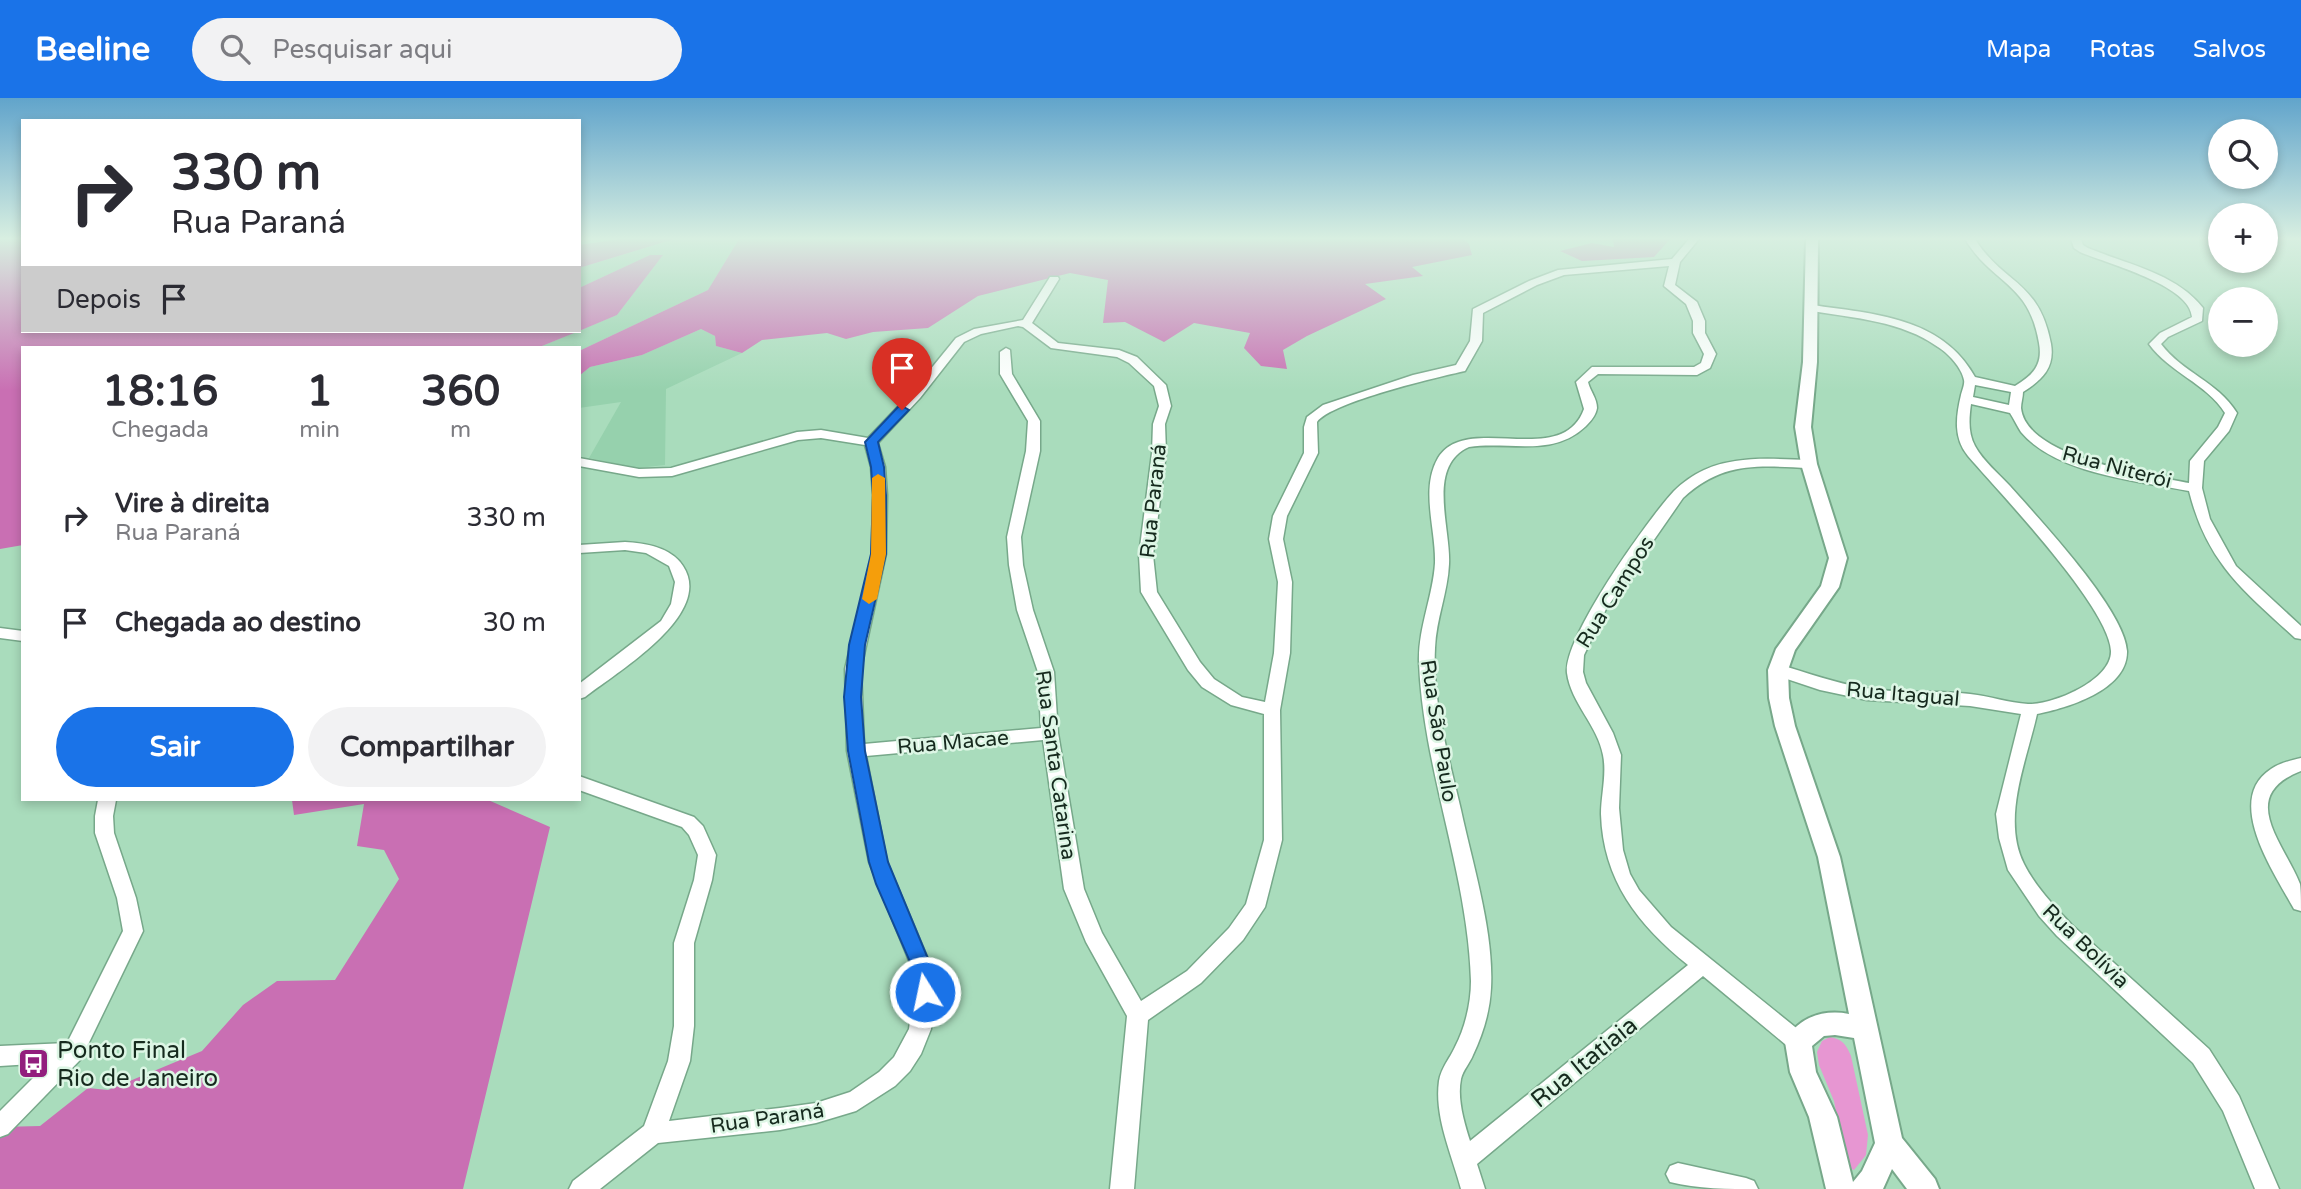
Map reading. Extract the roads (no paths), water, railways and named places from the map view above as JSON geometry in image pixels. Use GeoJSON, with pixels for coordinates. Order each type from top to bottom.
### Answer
{"type":"FeatureCollection","features":[{"type":"Feature","properties":{"kind":"street"},"geometry":{"type":"LineString","coordinates":[[581,462],[639,473],[672,472],[797,436],[821,434],[871,442],[916,395],[960,340],[996,326],[1026,324],[1047,290]]}},
{"type":"Feature","properties":{"kind":"street"},"geometry":{"type":"LineString","coordinates":[[1122,1189],[1138,1015],[1194,977],[1236,934],[1255,907],[1273,840],[1272,710],[1282,653],[1285,582],[1276,539],[1280,516],[1311,453],[1309,429],[1315,415],[1327,408],[1392,386],[1461,368],[1476,341],[1477,311],[1518,290]]}},
{"type":"Feature","properties":{"kind":"street","name":"Rua São Paulo"},"geometry":{"type":"LineString","coordinates":[[1473,1189],[1453,1112],[1450,1080],[1468,1041],[1480,1003],[1477,932],[1445,782],[1430,700],[1427,664],[1428,629],[1443,561],[1438,511],[1441,471],[1446,456],[1457,448],[1492,440],[1534,443],[1551,441],[1585,421],[1590,402],[1581,390],[1581,383],[1587,375],[1596,370],[1697,371],[1706,365],[1710,354],[1699,333],[1699,321],[1691,302],[1674,290]]}},
{"type":"Feature","properties":{"kind":"street"},"geometry":{"type":"LineString","coordinates":[[1812,290],[1803,427],[1809,464],[1835,544],[1837,568],[1830,587],[1786,649],[1778,670],[1779,698],[1784,726],[1829,857],[1889,1144],[1925,1189]]}},
{"type":"Feature","properties":{"kind":"street"},"geometry":{"type":"LineString","coordinates":[[1970,380],[2017,390],[2037,378],[2046,367],[2047,352],[2034,306],[2018,290]]}},
{"type":"Feature","properties":{"kind":"street"},"geometry":{"type":"LineString","coordinates":[[2178,290],[2192,298],[2198,306],[2198,319],[2164,335],[2155,344],[2180,368],[2212,388],[2231,412],[2229,419],[2197,461],[2195,488],[2203,519],[2230,568],[2301,634]]}},
{"type":"Feature","properties":{"kind":"street"},"geometry":{"type":"LineString","coordinates":[[1812,307],[1895,323],[1928,336],[1962,360],[1970,380],[1961,427],[1970,450],[2049,541],[2118,636],[2119,651],[2113,668],[2101,682],[2067,702],[2030,710]]}},
{"type":"Feature","properties":{"kind":"street","name":"Rua Paraná"},"geometry":{"type":"LineString","coordinates":[[1026,324],[1055,346],[1125,356],[1147,371],[1160,385],[1166,406],[1159,424],[1153,519],[1146,555],[1149,592],[1194,666],[1209,683],[1237,701],[1272,710]]}},
{"type":"Feature","properties":{"kind":"street","name":"Rua Santa Catarina"},"geometry":{"type":"LineString","coordinates":[[1006,352],[1006,374],[1034,421],[1033,451],[1014,537],[1016,565],[1025,610],[1046,672],[1050,733],[1074,889],[1093,936],[1138,1015]]}},
{"type":"Feature","properties":{"kind":"street"},"geometry":{"type":"LineString","coordinates":[[1968,400],[2015,410],[2017,390]]}},
{"type":"Feature","properties":{"kind":"street","name":"Rua Niterói"},"geometry":{"type":"LineString","coordinates":[[2015,410],[2020,424],[2031,437],[2068,458],[2195,488]]}},
{"type":"Feature","properties":{"kind":"street","name":"Rua Paraná"},"geometry":{"type":"LineString","coordinates":[[653,1133],[780,1119],[837,1108],[856,1101],[887,1079],[913,1048],[920,1029],[926,978],[878,862],[856,751],[853,669],[879,554],[879,481],[871,442]]}},
{"type":"Feature","properties":{"kind":"street","name":"Rua Campos"},"geometry":{"type":"LineString","coordinates":[[1798,1042],[1654,925],[1623,875],[1614,852],[1609,800],[1614,774],[1612,753],[1599,719],[1578,683],[1574,663],[1576,651],[1597,613],[1689,483],[1716,468],[1741,463],[1809,464]]}},
{"type":"Feature","properties":{"kind":"street"},"geometry":{"type":"LineString","coordinates":[[581,549],[628,547],[653,550],[676,567],[683,578],[683,589],[676,613],[660,631],[581,691]]}},
{"type":"Feature","properties":{"kind":"street"},"geometry":{"type":"LineString","coordinates":[[0,633],[21,636]]}},
{"type":"Feature","properties":{"kind":"street","name":"Rua Itagual"},"geometry":{"type":"LineString","coordinates":[[1778,670],[1820,684],[1867,694],[1970,700],[2030,710]]}},
{"type":"Feature","properties":{"kind":"street","name":"Rua Bolívia"},"geometry":{"type":"LineString","coordinates":[[2030,710],[2005,814],[2015,865],[2046,910],[2064,930],[2201,1056],[2217,1076],[2243,1125],[2267,1189]]}},
{"type":"Feature","properties":{"kind":"street","name":"Rua Macae"},"geometry":{"type":"LineString","coordinates":[[856,751],[1050,733]]}},
{"type":"Feature","properties":{"kind":"street"},"geometry":{"type":"LineString","coordinates":[[2301,764],[2284,768],[2267,779],[2261,788],[2258,809],[2277,859],[2301,903]]}},
{"type":"Feature","properties":{"kind":"street"},"geometry":{"type":"LineString","coordinates":[[580,1189],[653,1133],[667,1097],[683,1044],[684,943],[703,880],[707,855],[697,831],[688,822],[581,784]]}},
{"type":"Feature","properties":{"kind":"street"},"geometry":{"type":"LineString","coordinates":[[0,1126],[73,1052],[133,931],[133,914],[105,835],[104,813],[107,801]]}},
{"type":"Feature","properties":{"kind":"street","name":"Rua Itatiaia"},"geometry":{"type":"LineString","coordinates":[[1466,1159],[1702,965]]}},
{"type":"Feature","properties":{"kind":"street"},"geometry":{"type":"LineString","coordinates":[[1840,1189],[1823,1117],[1803,1072],[1798,1042],[1810,1028],[1822,1024],[1839,1023],[1864,1029]]}},
{"type":"Feature","properties":{"kind":"street"},"geometry":{"type":"LineString","coordinates":[[0,1056],[73,1052]]}},
{"type":"Feature","properties":{"kind":"street"},"geometry":{"type":"LineString","coordinates":[[1864,1189],[1872,1181],[1889,1144]]}},
{"type":"Feature","properties":{"kind":"street"},"geometry":{"type":"LineString","coordinates":[[1678,1174],[1746,1189]]}},
{"type":"Feature","properties":{"kind":"place","name":"Ponto Final Rio de Janeiro"},"geometry":{"type":"Point","coordinates":[34,1064]}}]}
